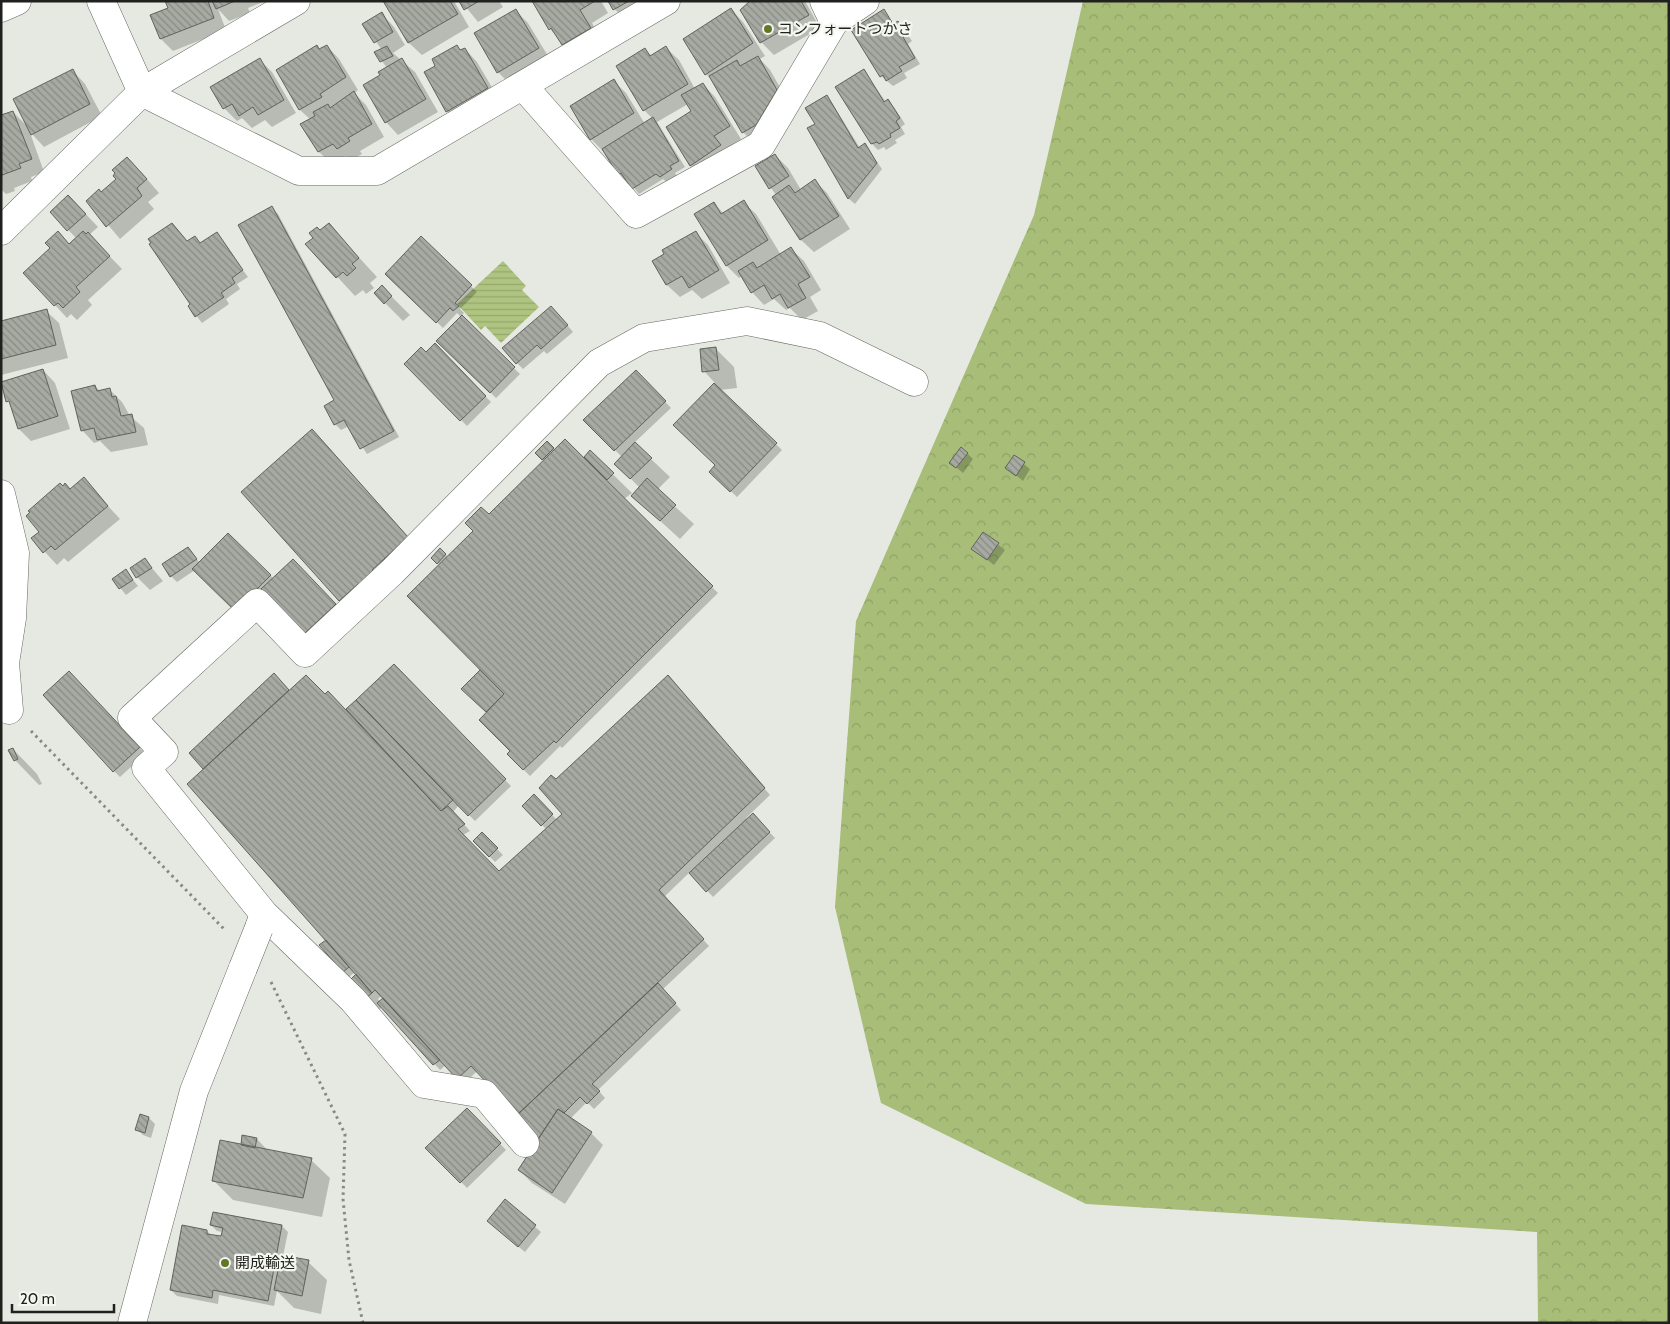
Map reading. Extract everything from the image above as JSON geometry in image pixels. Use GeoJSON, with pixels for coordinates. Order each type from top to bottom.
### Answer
{"type":"FeatureCollection","features":[{"type":"Feature","properties":{"kind":"street"},"geometry":{"type":"LineString","coordinates":[[1,8],[17,1]]}},
{"type":"Feature","properties":{"kind":"street"},"geometry":{"type":"LineString","coordinates":[[101,1],[142,92],[299,171],[377,171],[666,1]]}},
{"type":"Feature","properties":{"kind":"street"},"geometry":{"type":"LineString","coordinates":[[1,231],[142,92],[296,1]]}},
{"type":"Feature","properties":{"kind":"street"},"geometry":{"type":"LineString","coordinates":[[522,86],[636,214],[761,145],[829,11],[865,1]]}},
{"type":"Feature","properties":{"kind":"street"},"geometry":{"type":"LineString","coordinates":[[526,1143],[484,1094],[424,1084],[353,1000],[262,921],[146,768],[164,752],[132,718],[257,602],[305,653],[392,572],[600,362],[644,338],[748,321],[820,336],[914,382]]}},
{"type":"Feature","properties":{"kind":"street"},"geometry":{"type":"LineString","coordinates":[[1,494],[14,553],[12,618],[5,663],[9,710]]}},
{"type":"Feature","properties":{"kind":"street"},"geometry":{"type":"LineString","coordinates":[[132,1323],[194,1091],[262,921]]}},
{"type":"Feature","properties":{"kind":"path"},"geometry":{"type":"LineString","coordinates":[[9,710],[230,934]]}},
{"type":"Feature","properties":{"kind":"path"},"geometry":{"type":"LineString","coordinates":[[270,980],[345,1134],[344,1199],[349,1260],[363,1323]]}},
{"type":"Feature","properties":{"kind":"green space"},"geometry":{"type":"Polygon","coordinates":[[[1083,1],[1669,1],[1669,1323],[1538,1323],[1537,1232],[1086,1204],[881,1103],[835,907],[856,621],[1034,215],[1083,1]]]}},
{"type":"Feature","properties":{"kind":"shaded area"},"geometry":{"type":"Polygon","coordinates":[[[503,261],[526,286],[522,290],[539,307],[501,343],[485,326],[481,330],[457,304],[503,261]]]}},
{"type":"Feature","properties":{"kind":"building"},"geometry":{"type":"Polygon","coordinates":[[[165,1],[208,1],[214,18],[160,39],[150,15],[168,8],[165,1]]]}},
{"type":"Feature","properties":{"kind":"building"},"geometry":{"type":"Polygon","coordinates":[[[212,1],[235,1],[216,9],[212,1]]]}},
{"type":"Feature","properties":{"kind":"building"},"geometry":{"type":"Polygon","coordinates":[[[383,1],[450,1],[458,14],[408,43],[383,1]]]}},
{"type":"Feature","properties":{"kind":"building"},"geometry":{"type":"Polygon","coordinates":[[[459,1],[479,1],[464,10],[459,1]]]}},
{"type":"Feature","properties":{"kind":"building"},"geometry":{"type":"Polygon","coordinates":[[[532,1],[595,1],[580,10],[591,28],[562,45],[551,28],[549,30],[532,1]]]}},
{"type":"Feature","properties":{"kind":"building"},"geometry":{"type":"Polygon","coordinates":[[[608,1],[629,1],[613,10],[608,1]]]}},
{"type":"Feature","properties":{"kind":"building","name":"コンフォートつかさ"},"geometry":{"type":"Polygon","coordinates":[[[750,1],[801,1],[809,15],[760,43],[740,10],[750,1]]]}},
{"type":"Feature","properties":{"kind":"building"},"geometry":{"type":"Polygon","coordinates":[[[731,8],[753,43],[705,75],[683,39],[731,8]]]}},
{"type":"Feature","properties":{"kind":"building"},"geometry":{"type":"Polygon","coordinates":[[[516,9],[539,48],[497,73],[474,33],[516,9]]]}},
{"type":"Feature","properties":{"kind":"building"},"geometry":{"type":"Polygon","coordinates":[[[884,9],[893,24],[898,21],[906,35],[903,37],[915,58],[899,67],[902,71],[886,81],[883,75],[880,77],[851,30],[884,9]]]}},
{"type":"Feature","properties":{"kind":"building"},"geometry":{"type":"Polygon","coordinates":[[[382,12],[393,32],[374,43],[362,24],[382,12]]]}},
{"type":"Feature","properties":{"kind":"building"},"geometry":{"type":"Polygon","coordinates":[[[317,45],[319,49],[327,45],[346,77],[320,94],[322,97],[299,110],[276,70],[317,45]]]}},
{"type":"Feature","properties":{"kind":"building"},"geometry":{"type":"Polygon","coordinates":[[[457,45],[460,50],[465,48],[488,88],[446,112],[424,72],[435,66],[432,59],[457,45]]]}},
{"type":"Feature","properties":{"kind":"building"},"geometry":{"type":"Polygon","coordinates":[[[387,46],[393,56],[380,62],[374,52],[387,46]]]}},
{"type":"Feature","properties":{"kind":"building"},"geometry":{"type":"Polygon","coordinates":[[[666,46],[688,84],[643,111],[616,66],[645,48],[650,56],[666,46]]]}},
{"type":"Feature","properties":{"kind":"building"},"geometry":{"type":"Polygon","coordinates":[[[758,56],[777,90],[756,125],[742,133],[709,76],[737,60],[740,66],[758,56]]]}},
{"type":"Feature","properties":{"kind":"building"},"geometry":{"type":"Polygon","coordinates":[[[260,58],[284,100],[258,115],[253,107],[239,116],[232,104],[223,109],[210,87],[260,58]]]}},
{"type":"Feature","properties":{"kind":"building"},"geometry":{"type":"Polygon","coordinates":[[[402,58],[426,99],[385,123],[363,85],[380,75],[378,72],[402,58]]]}},
{"type":"Feature","properties":{"kind":"building"},"geometry":{"type":"Polygon","coordinates":[[[73,69],[90,104],[31,135],[13,99],[73,69]]]}},
{"type":"Feature","properties":{"kind":"building"},"geometry":{"type":"Polygon","coordinates":[[[864,69],[884,102],[888,99],[900,118],[896,121],[900,128],[890,134],[891,137],[879,144],[877,142],[871,144],[835,87],[864,69]]]}},
{"type":"Feature","properties":{"kind":"building"},"geometry":{"type":"Polygon","coordinates":[[[614,79],[634,113],[590,140],[570,106],[614,79]]]}},
{"type":"Feature","properties":{"kind":"building"},"geometry":{"type":"Polygon","coordinates":[[[703,83],[730,126],[714,136],[721,145],[690,166],[666,127],[691,111],[681,95],[703,83]]]}},
{"type":"Feature","properties":{"kind":"building"},"geometry":{"type":"Polygon","coordinates":[[[354,91],[372,124],[348,138],[350,141],[337,149],[333,144],[318,152],[300,124],[315,116],[313,112],[328,104],[330,108],[354,91]]]}},
{"type":"Feature","properties":{"kind":"building"},"geometry":{"type":"Polygon","coordinates":[[[827,95],[858,148],[865,143],[877,163],[848,199],[807,128],[815,124],[805,108],[827,95]]]}},
{"type":"Feature","properties":{"kind":"building"},"geometry":{"type":"Polygon","coordinates":[[[13,111],[32,159],[19,164],[21,168],[2,175],[1,179],[1,115],[13,111]]]}},
{"type":"Feature","properties":{"kind":"building"},"geometry":{"type":"Polygon","coordinates":[[[653,117],[679,161],[670,166],[672,169],[660,177],[656,174],[632,189],[621,173],[618,175],[602,149],[653,117]]]}},
{"type":"Feature","properties":{"kind":"building"},"geometry":{"type":"Polygon","coordinates":[[[775,154],[789,176],[769,189],[755,166],[775,154]]]}},
{"type":"Feature","properties":{"kind":"building"},"geometry":{"type":"Polygon","coordinates":[[[127,157],[147,179],[137,188],[142,196],[106,227],[86,201],[99,189],[101,192],[116,179],[113,176],[115,173],[112,170],[127,157]]]}},
{"type":"Feature","properties":{"kind":"building"},"geometry":{"type":"Polygon","coordinates":[[[815,179],[839,216],[800,240],[772,197],[789,185],[795,193],[815,179]]]}},
{"type":"Feature","properties":{"kind":"building"},"geometry":{"type":"Polygon","coordinates":[[[68,195],[86,214],[67,231],[50,212],[68,195]]]}},
{"type":"Feature","properties":{"kind":"building"},"geometry":{"type":"Polygon","coordinates":[[[744,200],[768,240],[726,266],[694,214],[714,202],[721,214],[744,200]]]}},
{"type":"Feature","properties":{"kind":"building"},"geometry":{"type":"Polygon","coordinates":[[[272,206],[394,431],[360,449],[344,420],[334,425],[324,406],[334,400],[238,225],[272,206]]]}},
{"type":"Feature","properties":{"kind":"building"},"geometry":{"type":"Polygon","coordinates":[[[172,223],[187,241],[195,236],[200,243],[217,232],[243,270],[232,278],[235,283],[221,293],[224,297],[195,317],[188,306],[190,304],[149,244],[151,243],[148,239],[172,223]]]}},
{"type":"Feature","properties":{"kind":"building"},"geometry":{"type":"Polygon","coordinates":[[[329,223],[359,258],[352,264],[356,268],[347,276],[343,272],[336,278],[305,244],[313,238],[309,233],[317,227],[320,230],[329,223]]]}},
{"type":"Feature","properties":{"kind":"building"},"geometry":{"type":"Polygon","coordinates":[[[58,231],[69,244],[83,231],[86,234],[88,232],[110,256],[76,287],[80,292],[63,308],[58,303],[54,306],[23,273],[50,248],[45,243],[58,231]]]}},
{"type":"Feature","properties":{"kind":"building"},"geometry":{"type":"Polygon","coordinates":[[[696,231],[719,270],[689,288],[682,276],[666,285],[652,261],[664,254],[662,250],[696,231]]]}},
{"type":"Feature","properties":{"kind":"building"},"geometry":{"type":"Polygon","coordinates":[[[421,236],[472,285],[455,303],[459,306],[453,311],[450,308],[436,323],[385,274],[421,236]]]}},
{"type":"Feature","properties":{"kind":"building"},"geometry":{"type":"Polygon","coordinates":[[[791,247],[810,277],[798,284],[806,298],[788,308],[780,294],[772,299],[764,285],[751,293],[738,271],[753,262],[757,268],[791,247]]]}},
{"type":"Feature","properties":{"kind":"building"},"geometry":{"type":"Polygon","coordinates":[[[382,285],[392,296],[384,304],[374,293],[382,285]]]}},
{"type":"Feature","properties":{"kind":"building"},"geometry":{"type":"Polygon","coordinates":[[[551,306],[568,325],[541,349],[537,345],[516,364],[502,348],[551,306]]]}},
{"type":"Feature","properties":{"kind":"building"},"geometry":{"type":"Polygon","coordinates":[[[47,309],[56,345],[1,359],[1,321],[47,309]]]}},
{"type":"Feature","properties":{"kind":"building"},"geometry":{"type":"Polygon","coordinates":[[[462,315],[515,367],[490,393],[436,341],[462,315]]]}},
{"type":"Feature","properties":{"kind":"building"},"geometry":{"type":"Polygon","coordinates":[[[435,343],[486,396],[460,421],[404,364],[421,347],[426,352],[435,343]]]}},
{"type":"Feature","properties":{"kind":"building"},"geometry":{"type":"Polygon","coordinates":[[[716,347],[719,370],[702,372],[700,349],[716,347]]]}},
{"type":"Feature","properties":{"kind":"building"},"geometry":{"type":"Polygon","coordinates":[[[43,369],[58,416],[18,429],[9,401],[6,402],[1,382],[43,369]]]}},
{"type":"Feature","properties":{"kind":"building"},"geometry":{"type":"Polygon","coordinates":[[[636,370],[666,401],[614,451],[583,420],[636,370]]]}},
{"type":"Feature","properties":{"kind":"building"},"geometry":{"type":"Polygon","coordinates":[[[714,383],[777,443],[730,492],[709,472],[715,465],[673,425],[714,383]]]}},
{"type":"Feature","properties":{"kind":"building"},"geometry":{"type":"Polygon","coordinates":[[[95,385],[97,391],[110,388],[112,397],[116,396],[121,416],[132,414],[136,432],[97,440],[94,428],[81,431],[71,391],[95,385]]]}},
{"type":"Feature","properties":{"kind":"building"},"geometry":{"type":"Polygon","coordinates":[[[312,429],[408,537],[372,570],[375,574],[360,587],[358,584],[339,601],[241,492],[312,429]]]}},
{"type":"Feature","properties":{"kind":"building"},"geometry":{"type":"Polygon","coordinates":[[[565,439],[713,586],[556,743],[554,741],[523,770],[507,754],[510,751],[479,720],[504,694],[407,596],[473,531],[465,523],[481,507],[489,514],[565,439]]]}},
{"type":"Feature","properties":{"kind":"building"},"geometry":{"type":"Polygon","coordinates":[[[547,441],[554,448],[542,460],[535,453],[547,441]]]}},
{"type":"Feature","properties":{"kind":"building"},"geometry":{"type":"Polygon","coordinates":[[[635,442],[652,458],[630,479],[614,464],[635,442]]]}},
{"type":"Feature","properties":{"kind":"building"},"geometry":{"type":"Polygon","coordinates":[[[961,447],[968,453],[956,468],[949,463],[961,447]]]}},
{"type":"Feature","properties":{"kind":"building"},"geometry":{"type":"Polygon","coordinates":[[[590,450],[614,473],[607,480],[584,457],[590,450]]]}},
{"type":"Feature","properties":{"kind":"building"},"geometry":{"type":"Polygon","coordinates":[[[1014,455],[1025,462],[1016,476],[1005,468],[1014,455]]]}},
{"type":"Feature","properties":{"kind":"building"},"geometry":{"type":"Polygon","coordinates":[[[84,477],[108,506],[55,550],[51,546],[43,553],[31,538],[39,532],[26,516],[30,512],[28,511],[60,483],[63,486],[65,483],[70,489],[84,477]]]}},
{"type":"Feature","properties":{"kind":"building"},"geometry":{"type":"Polygon","coordinates":[[[647,478],[676,505],[660,521],[631,496],[647,478]]]}},
{"type":"Feature","properties":{"kind":"building"},"geometry":{"type":"Polygon","coordinates":[[[983,532],[999,543],[987,560],[971,549],[983,532]]]}},
{"type":"Feature","properties":{"kind":"building"},"geometry":{"type":"Polygon","coordinates":[[[228,533],[271,575],[235,611],[192,569],[228,533]]]}},
{"type":"Feature","properties":{"kind":"building"},"geometry":{"type":"Polygon","coordinates":[[[188,547],[197,559],[170,577],[162,564],[188,547]]]}},
{"type":"Feature","properties":{"kind":"building"},"geometry":{"type":"Polygon","coordinates":[[[440,548],[446,554],[437,564],[431,558],[440,548]]]}},
{"type":"Feature","properties":{"kind":"building"},"geometry":{"type":"Polygon","coordinates":[[[145,558],[152,568],[136,578],[130,568],[145,558]]]}},
{"type":"Feature","properties":{"kind":"building"},"geometry":{"type":"Polygon","coordinates":[[[293,559],[336,604],[304,634],[261,589],[293,559]]]}},
{"type":"Feature","properties":{"kind":"building"},"geometry":{"type":"Polygon","coordinates":[[[126,569],[133,580],[119,589],[112,579],[126,569]]]}},
{"type":"Feature","properties":{"kind":"building"},"geometry":{"type":"Polygon","coordinates":[[[394,664],[506,779],[468,816],[356,700],[394,664]]]}},
{"type":"Feature","properties":{"kind":"building"},"geometry":{"type":"Polygon","coordinates":[[[480,670],[504,694],[486,712],[461,689],[480,670]]]}},
{"type":"Feature","properties":{"kind":"building"},"geometry":{"type":"Polygon","coordinates":[[[69,671],[140,747],[113,772],[43,695],[69,671]]]}},
{"type":"Feature","properties":{"kind":"building"},"geometry":{"type":"Polygon","coordinates":[[[274,673],[289,690],[203,769],[189,753],[274,673]]]}},
{"type":"Feature","properties":{"kind":"building"},"geometry":{"type":"Polygon","coordinates":[[[306,675],[325,694],[328,691],[441,811],[448,806],[465,824],[458,829],[499,871],[562,814],[539,788],[551,775],[556,779],[668,675],[765,788],[659,890],[704,939],[517,1115],[471,1066],[457,1079],[375,990],[372,993],[187,784],[306,675]]]}},
{"type":"Feature","properties":{"kind":"building"},"geometry":{"type":"Polygon","coordinates":[[[356,700],[453,800],[441,811],[346,709],[356,700]]]}},
{"type":"Feature","properties":{"kind":"building"},"geometry":{"type":"Polygon","coordinates":[[[13,748],[18,759],[14,761],[8,750],[13,748]]]}},
{"type":"Feature","properties":{"kind":"building"},"geometry":{"type":"Polygon","coordinates":[[[534,794],[553,814],[541,826],[522,806],[534,794]]]}},
{"type":"Feature","properties":{"kind":"building"},"geometry":{"type":"Polygon","coordinates":[[[753,813],[770,832],[706,892],[689,873],[753,813]]]}},
{"type":"Feature","properties":{"kind":"building"},"geometry":{"type":"Polygon","coordinates":[[[482,832],[498,848],[489,857],[473,841],[482,832]]]}},
{"type":"Feature","properties":{"kind":"building"},"geometry":{"type":"Polygon","coordinates":[[[326,940],[349,967],[343,972],[319,945],[326,940]]]}},
{"type":"Feature","properties":{"kind":"building"},"geometry":{"type":"Polygon","coordinates":[[[356,974],[372,993],[366,998],[350,980],[356,974]]]}},
{"type":"Feature","properties":{"kind":"building"},"geometry":{"type":"Polygon","coordinates":[[[658,983],[676,1003],[592,1084],[600,1091],[587,1104],[580,1097],[564,1113],[558,1109],[538,1139],[517,1115],[658,983]]]}},
{"type":"Feature","properties":{"kind":"building"},"geometry":{"type":"Polygon","coordinates":[[[383,998],[440,1060],[433,1065],[377,1003],[383,998]]]}},
{"type":"Feature","properties":{"kind":"building"},"geometry":{"type":"Polygon","coordinates":[[[467,1108],[501,1143],[460,1183],[425,1148],[467,1108]]]}},
{"type":"Feature","properties":{"kind":"building"},"geometry":{"type":"Polygon","coordinates":[[[558,1109],[592,1132],[552,1193],[518,1170],[558,1109]]]}},
{"type":"Feature","properties":{"kind":"building"},"geometry":{"type":"Polygon","coordinates":[[[140,1114],[149,1117],[145,1133],[135,1130],[140,1114]]]}},
{"type":"Feature","properties":{"kind":"building"},"geometry":{"type":"Polygon","coordinates":[[[242,1135],[257,1138],[255,1148],[241,1145],[242,1135]]]}},
{"type":"Feature","properties":{"kind":"building"},"geometry":{"type":"Polygon","coordinates":[[[220,1140],[312,1158],[303,1198],[212,1181],[220,1140]]]}},
{"type":"Feature","properties":{"kind":"building"},"geometry":{"type":"Polygon","coordinates":[[[505,1199],[536,1225],[518,1247],[487,1221],[505,1199]]]}},
{"type":"Feature","properties":{"kind":"building","name":"開成輸送"},"geometry":{"type":"Polygon","coordinates":[[[213,1212],[282,1225],[268,1301],[213,1290],[212,1298],[170,1290],[182,1225],[207,1230],[207,1234],[221,1236],[223,1228],[210,1225],[213,1212]]]}},
{"type":"Feature","properties":{"kind":"building"},"geometry":{"type":"Polygon","coordinates":[[[281,1255],[309,1260],[302,1296],[274,1290],[281,1255]]]}},
{"type":"Feature","properties":{"kind":"place","name":"コンフォートつかさ"},"geometry":{"type":"Point","coordinates":[768,29]}},
{"type":"Feature","properties":{"kind":"place","name":"開成輸送"},"geometry":{"type":"Point","coordinates":[225,1263]}}]}
